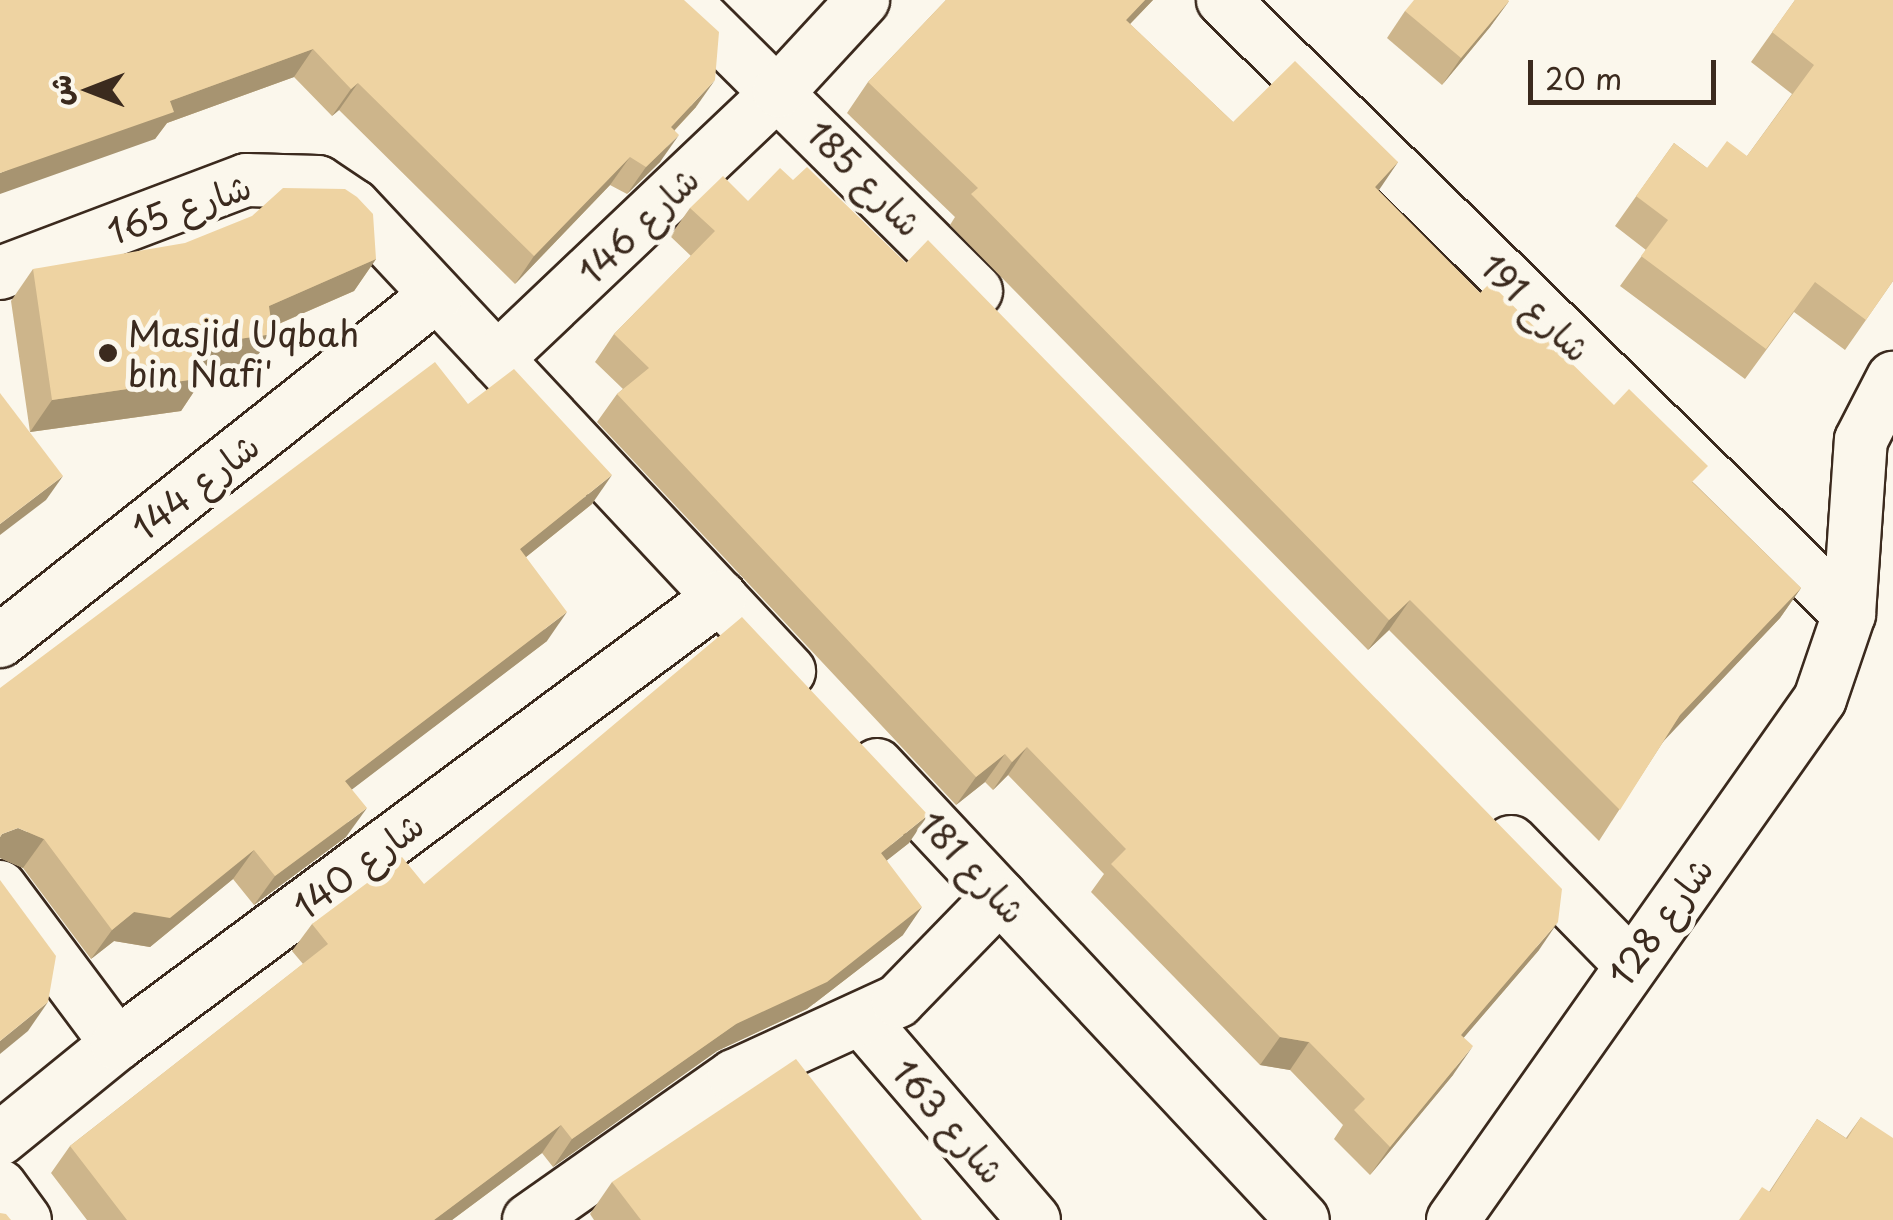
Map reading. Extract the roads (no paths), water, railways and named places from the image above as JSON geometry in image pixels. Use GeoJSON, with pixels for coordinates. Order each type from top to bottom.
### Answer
{"type":"FeatureCollection","features":[{"type":"Feature","properties":{"kind":"street","name":"شارع 185"},"geometry":{"type":"LineString","coordinates":[[682,0],[779,91],[1011,327]]}},
{"type":"Feature","properties":{"kind":"street","name":"شارع 146"},"geometry":{"type":"LineString","coordinates":[[498,359],[779,91],[864,0]]}},
{"type":"Feature","properties":{"kind":"street","name":"شارع 191"},"geometry":{"type":"LineString","coordinates":[[1223,0],[1864,590]]}},
{"type":"Feature","properties":{"kind":"street","name":"شارع 165"},"geometry":{"type":"LineString","coordinates":[[0,273],[212,192],[282,177],[318,182],[354,206],[438,295]]}},
{"type":"Feature","properties":{"kind":"street","name":"شارع 181"},"geometry":{"type":"LineString","coordinates":[[438,295],[1303,1220]]}},
{"type":"Feature","properties":{"kind":"street","name":"شارع 144"},"geometry":{"type":"LineString","coordinates":[[6,624],[438,295]]}},
{"type":"Feature","properties":{"kind":"street","name":"شارع 128"},"geometry":{"type":"LineString","coordinates":[[1474,1207],[1628,963],[1820,699],[1864,590],[1861,440],[1893,378]]}},
{"type":"Feature","properties":{"kind":"street","name":"شارع 140"},"geometry":{"type":"LineString","coordinates":[[0,1139],[117,1044],[720,598]]}},
{"type":"Feature","properties":{"kind":"street"},"geometry":{"type":"LineString","coordinates":[[1478,807],[1628,963]]}},
{"type":"Feature","properties":{"kind":"street"},"geometry":{"type":"LineString","coordinates":[[0,887],[117,1044]]}},
{"type":"Feature","properties":{"kind":"street"},"geometry":{"type":"LineString","coordinates":[[530,1220],[734,1076],[864,1021],[926,977],[1000,896]]}},
{"type":"Feature","properties":{"kind":"street","name":"شارع 163"},"geometry":{"type":"LineString","coordinates":[[864,1021],[1034,1220]]}},
{"type":"Feature","properties":{"kind":"street"},"geometry":{"type":"LineString","coordinates":[[0,1186],[24,1220]]}},
{"type":"Feature","properties":{"kind":"place","name":"Masjid Uqbah bin Nafi'"},"geometry":{"type":"Point","coordinates":[108,353]}}]}
